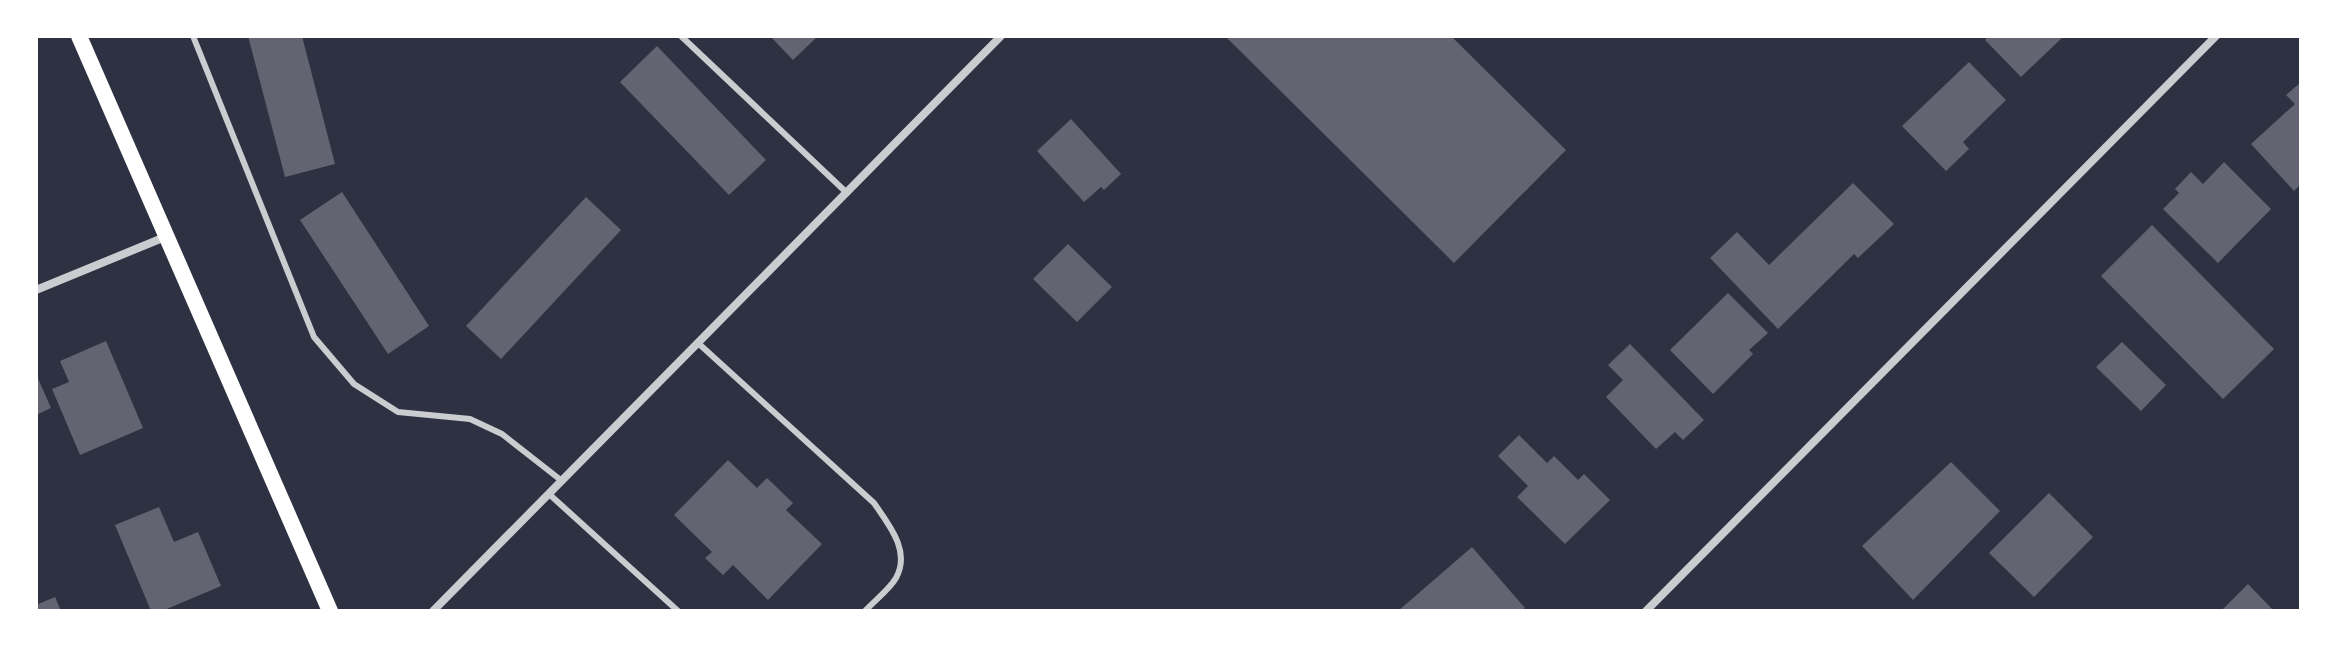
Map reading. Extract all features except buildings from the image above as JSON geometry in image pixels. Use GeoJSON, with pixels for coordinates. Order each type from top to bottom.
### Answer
{"type":"FeatureCollection","features":[{"type":"Feature","properties":{"kind":"main road"},"geometry":{"type":"LineString","coordinates":[[79,36],[330,611]]}},
{"type":"Feature","properties":{"kind":"street"},"geometry":{"type":"LineString","coordinates":[[433,611],[1001,36]]}},
{"type":"Feature","properties":{"kind":"street"},"geometry":{"type":"LineString","coordinates":[[1646,611],[2216,36]]}},
{"type":"Feature","properties":{"kind":"street"},"geometry":{"type":"LineString","coordinates":[[36,290],[165,237]]}},
{"type":"Feature","properties":{"kind":"lane"},"geometry":{"type":"LineString","coordinates":[[193,36],[314,337],[354,384],[398,412],[470,419],[502,434],[562,481]]}},
{"type":"Feature","properties":{"kind":"lane"},"geometry":{"type":"LineString","coordinates":[[681,36],[847,193]]}},
{"type":"Feature","properties":{"kind":"lane"},"geometry":{"type":"LineString","coordinates":[[698,343],[874,503],[894,532],[901,549],[896,578],[865,611]]}},
{"type":"Feature","properties":{"kind":"lane"},"geometry":{"type":"LineString","coordinates":[[549,494],[678,611]]}}]}
